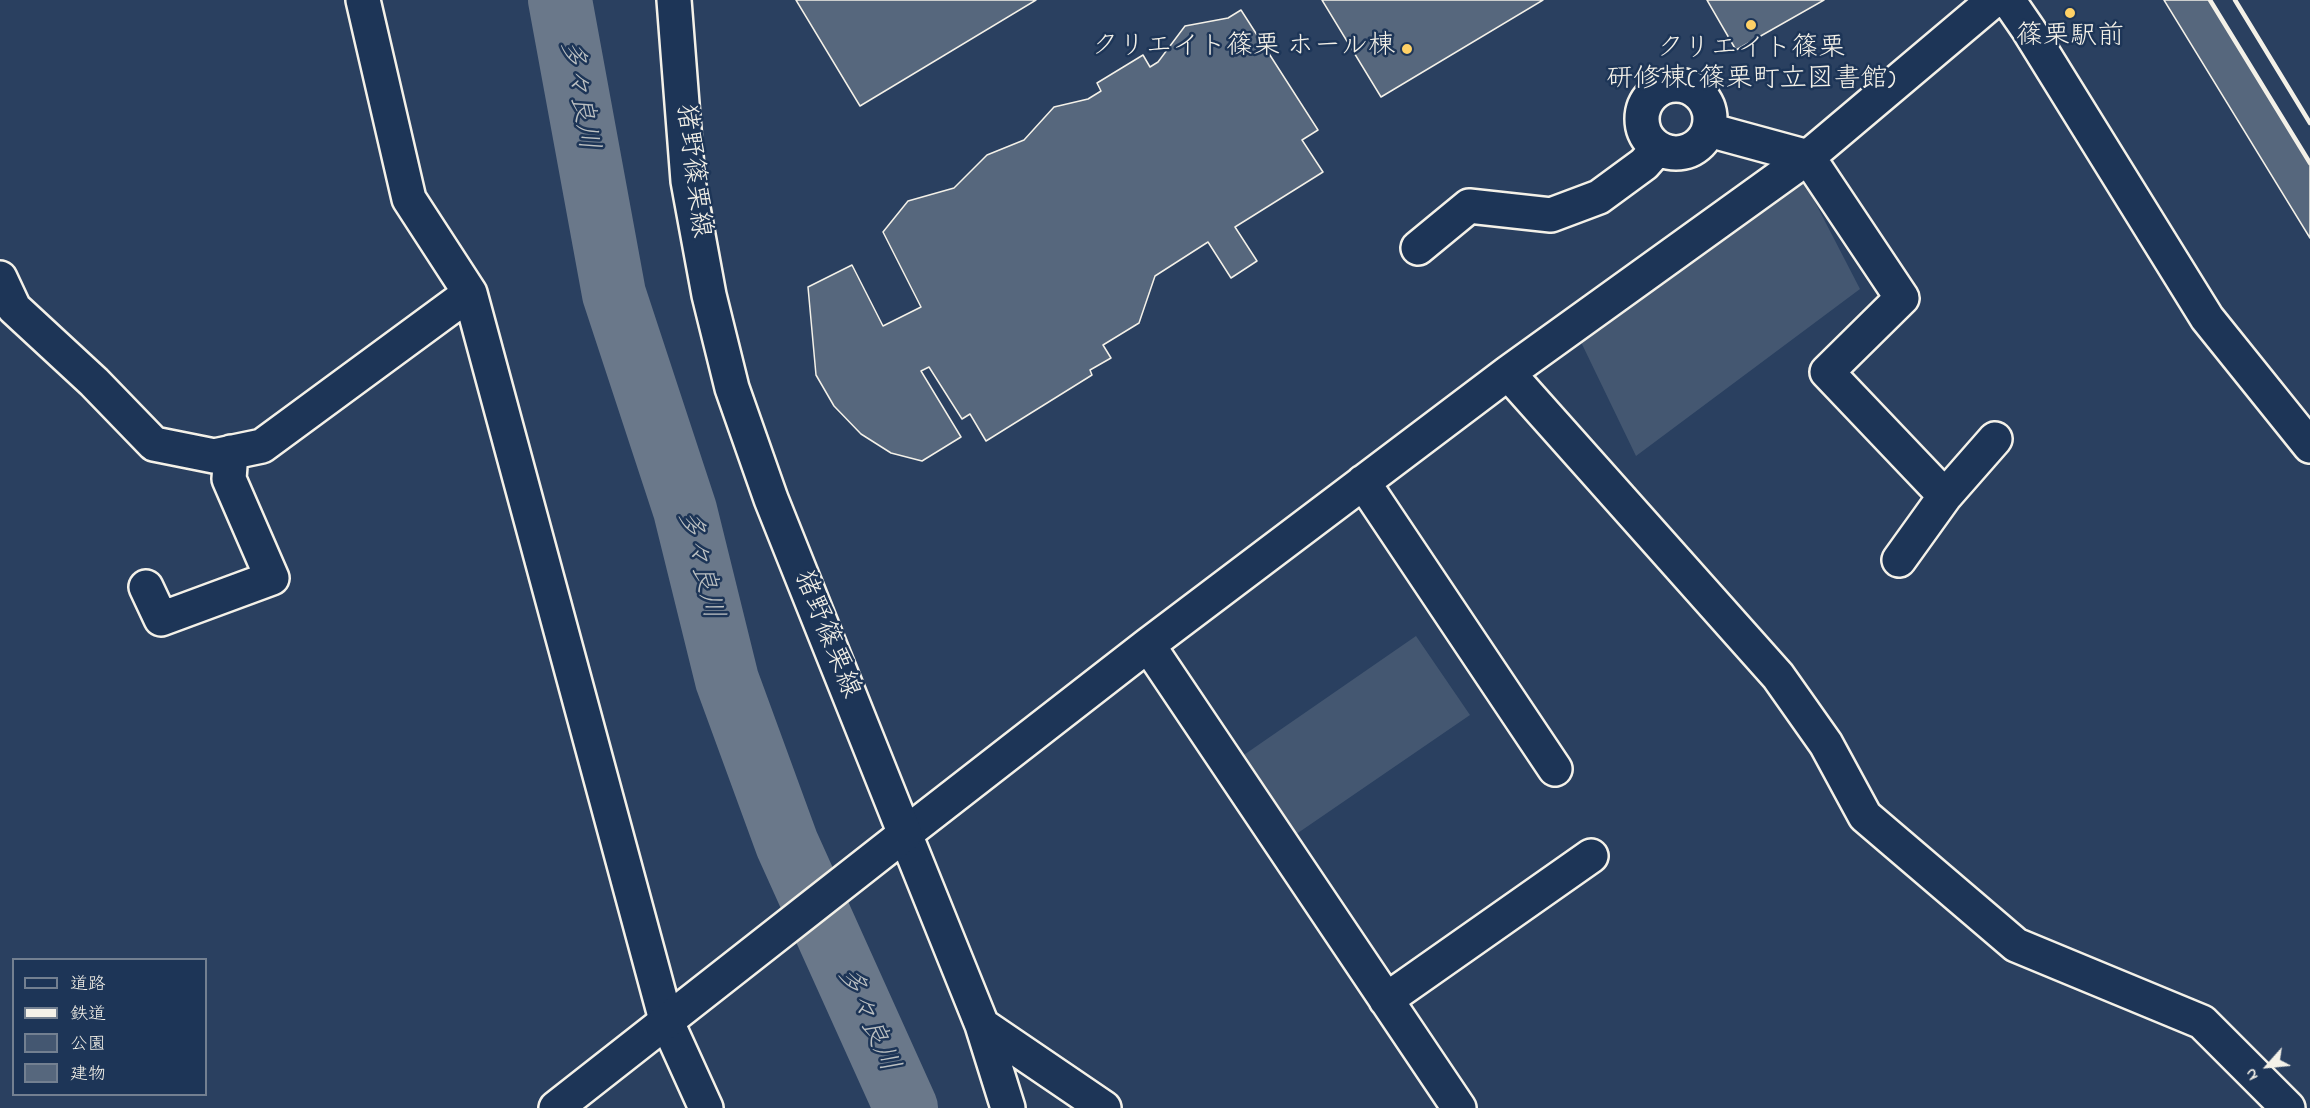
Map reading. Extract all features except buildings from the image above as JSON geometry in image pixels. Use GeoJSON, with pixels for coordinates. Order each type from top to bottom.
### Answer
{"type":"FeatureCollection","features":[{"type":"Feature","properties":{"kind":"street"},"geometry":{"type":"LineString","coordinates":[[363,0],[408,199],[470,293],[674,1015],[706,1108]]}},
{"type":"Feature","properties":{"kind":"street","name":"猪野篠栗線"},"geometry":{"type":"LineString","coordinates":[[674,0],[688,181],[709,295],[732,388],[896,842],[982,1025],[1008,1108]]}},
{"type":"Feature","properties":{"kind":"street"},"geometry":{"type":"LineString","coordinates":[[556,1108],[1148,645],[1508,373],[1808,157],[1994,0]]}},
{"type":"Feature","properties":{"kind":"street"},"geometry":{"type":"LineString","coordinates":[[2008,0],[2207,318],[2310,446]]}},
{"type":"Feature","properties":{"kind":"street"},"geometry":{"type":"LineString","coordinates":[[1670,85],[1694,88],[1709,106],[1711,118],[1709,130],[1697,147],[1688,151],[1667,152],[1658,148],[1649,140],[1643,129],[1644,106],[1659,88],[1670,85]]}},
{"type":"Feature","properties":{"kind":"street"},"geometry":{"type":"LineString","coordinates":[[1709,130],[1808,157],[1902,298],[1827,372],[1945,496]]}},
{"type":"Feature","properties":{"kind":"street"},"geometry":{"type":"LineString","coordinates":[[1418,248],[1469,206],[1551,215],[1599,197],[1644,164],[1658,148]]}},
{"type":"Feature","properties":{"kind":"street"},"geometry":{"type":"LineString","coordinates":[[0,278],[7,307],[94,382],[154,444],[214,456],[262,446],[470,293]]}},
{"type":"Feature","properties":{"kind":"street"},"geometry":{"type":"LineString","coordinates":[[1508,373],[1778,676],[1826,744],[1865,816],[2016,945],[2202,1022],[2288,1108]]}},
{"type":"Feature","properties":{"kind":"street"},"geometry":{"type":"LineString","coordinates":[[1899,560],[1945,496],[1995,439]]}},
{"type":"Feature","properties":{"kind":"street"},"geometry":{"type":"LineString","coordinates":[[146,587],[161,619],[272,578],[229,479],[231,452]]}},
{"type":"Feature","properties":{"kind":"street"},"geometry":{"type":"LineString","coordinates":[[1363,482],[1555,769]]}},
{"type":"Feature","properties":{"kind":"street"},"geometry":{"type":"LineString","coordinates":[[1148,645],[1459,1108]]}},
{"type":"Feature","properties":{"kind":"street"},"geometry":{"type":"LineString","coordinates":[[1386,1000],[1591,856]]}},
{"type":"Feature","properties":{"kind":"street"},"geometry":{"type":"LineString","coordinates":[[982,1025],[1104,1108]]}},
{"type":"Feature","properties":{"kind":"green space"},"geometry":{"type":"Polygon","coordinates":[[[1801,175],[1860,289],[1636,456],[1580,340],[1801,175]]]}},
{"type":"Feature","properties":{"kind":"green space"},"geometry":{"type":"Polygon","coordinates":[[[1416,636],[1470,715],[1292,837],[1238,759],[1416,636]]]}},
{"type":"Feature","properties":{"kind":"waterway","name":"多々良川"},"geometry":{"type":"LineString","coordinates":[[560,0],[614,294],[685,510],[727,680],[787,844],[906,1108]]}},
{"type":"Feature","properties":{"kind":"railway"},"geometry":{"type":"LineString","coordinates":[[2210,0],[2310,163]]}},
{"type":"Feature","properties":{"kind":"railway"},"geometry":{"type":"LineString","coordinates":[[2235,0],[2310,123]]}},
{"type":"Feature","properties":{"kind":"place","name":"篠栗駅前"},"geometry":{"type":"Point","coordinates":[2070,13]}},
{"type":"Feature","properties":{"kind":"place","name":"クリエイト篠栗 研修棟(篠栗町立図書館)"},"geometry":{"type":"Point","coordinates":[1751,25]}},
{"type":"Feature","properties":{"kind":"place","name":"クリエイト篠栗 ホール棟"},"geometry":{"type":"Point","coordinates":[1407,49]}}]}
